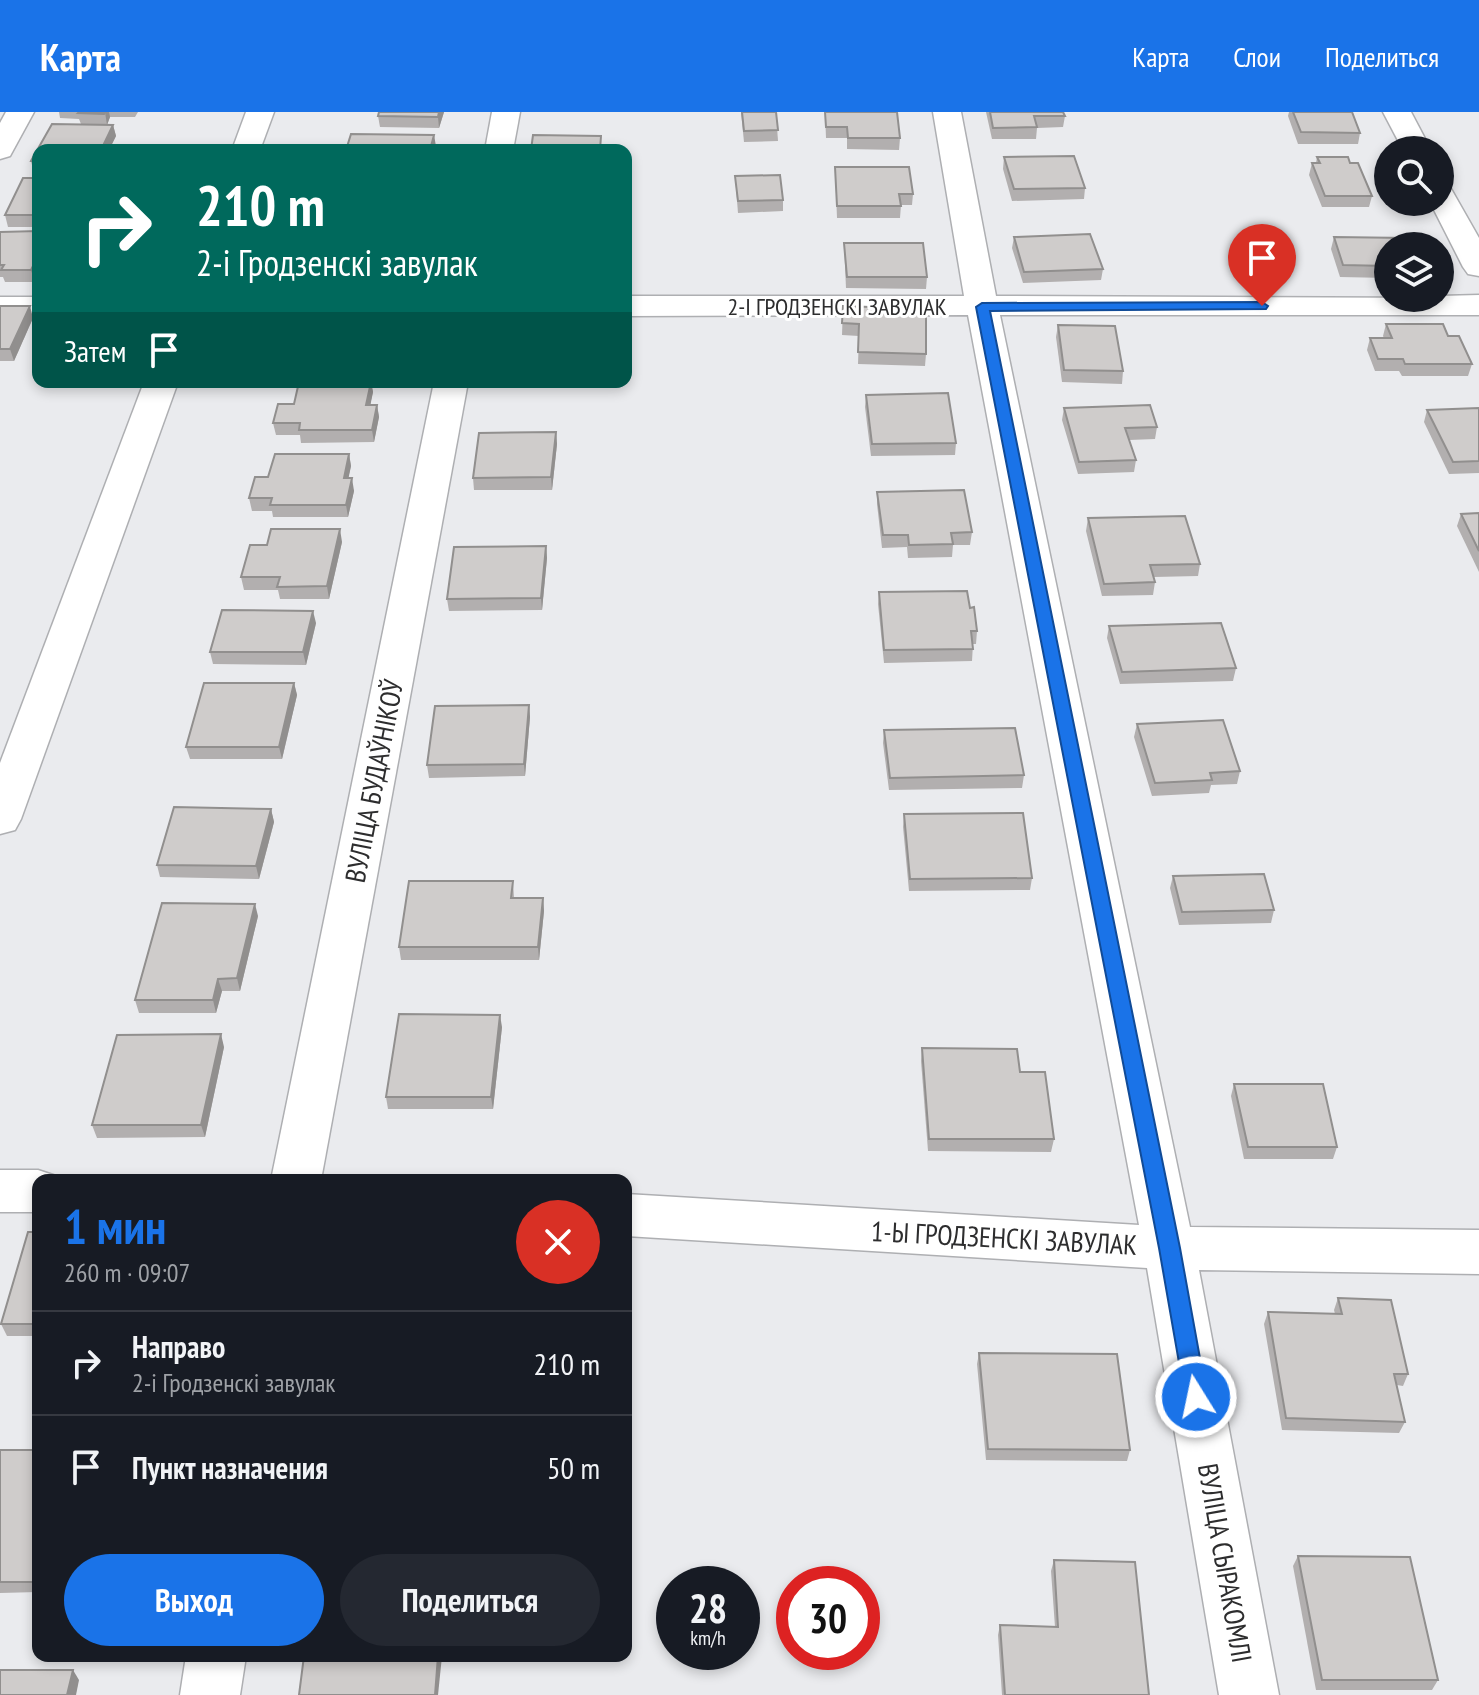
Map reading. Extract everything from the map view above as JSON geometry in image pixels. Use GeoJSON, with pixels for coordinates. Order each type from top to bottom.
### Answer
{"type":"FeatureCollection","features":[{"type":"Feature","properties":{"kind":"street"},"geometry":{"type":"LineString","coordinates":[[0,150],[20,112]]}},
{"type":"Feature","properties":{"kind":"street"},"geometry":{"type":"LineString","coordinates":[[248,144],[260,112]]}},
{"type":"Feature","properties":{"kind":"street"},"geometry":{"type":"LineString","coordinates":[[500,144],[506,112]]}},
{"type":"Feature","properties":{"kind":"street","name":"ВУЛІЦА СЫРАКОМЛІ"},"geometry":{"type":"LineString","coordinates":[[947,112],[982,307],[1169,1248],[1249,1695]]}},
{"type":"Feature","properties":{"kind":"street"},"geometry":{"type":"LineString","coordinates":[[1397,112],[1410,136]]}},
{"type":"Feature","properties":{"kind":"street"},"geometry":{"type":"LineString","coordinates":[[1452,216],[1479,267]]}},
{"type":"Feature","properties":{"kind":"street","name":"2-І ГРОДЗЕНСКІ ЗАВУЛАК"},"geometry":{"type":"LineString","coordinates":[[632,306],[1479,305]]}},
{"type":"Feature","properties":{"kind":"street"},"geometry":{"type":"LineString","coordinates":[[0,307],[32,307]]}},
{"type":"Feature","properties":{"kind":"street"},"geometry":{"type":"LineString","coordinates":[[0,819],[159,388]]}},
{"type":"Feature","properties":{"kind":"street","name":"ВУЛІЦА БУДАЎНІКОЎ"},"geometry":{"type":"LineString","coordinates":[[297,1174],[450,388]]}},
{"type":"Feature","properties":{"kind":"street"},"geometry":{"type":"LineString","coordinates":[[0,1191],[32,1191]]}},
{"type":"Feature","properties":{"kind":"street","name":"1-Ы ГРОДЗЕНСКІ ЗАВУЛАК"},"geometry":{"type":"LineString","coordinates":[[632,1215],[1169,1248],[1479,1252]]}},
{"type":"Feature","properties":{"kind":"street"},"geometry":{"type":"LineString","coordinates":[[210,1695],[215,1662]]}},
{"type":"Feature","properties":{"kind":"building"},"geometry":{"type":"Polygon","coordinates":[[[379,112],[439,112],[438,117],[378,116],[379,112]]]}},
{"type":"Feature","properties":{"kind":"building"},"geometry":{"type":"Polygon","coordinates":[[[742,112],[776,112],[778,130],[744,131],[742,112]]]}},
{"type":"Feature","properties":{"kind":"building"},"geometry":{"type":"Polygon","coordinates":[[[825,112],[897,112],[900,138],[848,138],[847,127],[826,127],[825,112]]]}},
{"type":"Feature","properties":{"kind":"building"},"geometry":{"type":"Polygon","coordinates":[[[990,112],[1063,112],[1065,116],[1034,116],[1037,127],[993,128],[990,112]]]}},
{"type":"Feature","properties":{"kind":"building"},"geometry":{"type":"Polygon","coordinates":[[[1293,112],[1352,112],[1360,133],[1301,132],[1293,112]]]}},
{"type":"Feature","properties":{"kind":"building"},"geometry":{"type":"Polygon","coordinates":[[[52,124],[113,125],[104,144],[41,144],[52,124]]]}},
{"type":"Feature","properties":{"kind":"building"},"geometry":{"type":"Polygon","coordinates":[[[351,134],[434,135],[432,144],[348,144],[351,134]]]}},
{"type":"Feature","properties":{"kind":"building"},"geometry":{"type":"Polygon","coordinates":[[[533,135],[601,136],[600,144],[532,144],[533,135]]]}},
{"type":"Feature","properties":{"kind":"building"},"geometry":{"type":"Polygon","coordinates":[[[1074,156],[1085,188],[1014,189],[1004,157],[1074,156]]]}},
{"type":"Feature","properties":{"kind":"building"},"geometry":{"type":"Polygon","coordinates":[[[1317,157],[1348,157],[1350,163],[1358,163],[1372,196],[1325,196],[1312,163],[1320,163],[1317,157]]]}},
{"type":"Feature","properties":{"kind":"building"},"geometry":{"type":"Polygon","coordinates":[[[835,167],[909,167],[913,194],[899,194],[901,206],[837,206],[835,167]]]}},
{"type":"Feature","properties":{"kind":"building"},"geometry":{"type":"Polygon","coordinates":[[[780,175],[783,200],[738,201],[735,176],[780,175]]]}},
{"type":"Feature","properties":{"kind":"building"},"geometry":{"type":"Polygon","coordinates":[[[23,178],[32,178],[32,215],[5,215],[23,178]]]}},
{"type":"Feature","properties":{"kind":"building"},"geometry":{"type":"Polygon","coordinates":[[[32,231],[31,270],[1,270],[4,265],[0,265],[0,232],[32,231]]]}},
{"type":"Feature","properties":{"kind":"building"},"geometry":{"type":"Polygon","coordinates":[[[1090,234],[1103,269],[1024,272],[1014,237],[1090,234]]]}},
{"type":"Feature","properties":{"kind":"building"},"geometry":{"type":"Polygon","coordinates":[[[1334,237],[1374,238],[1374,266],[1343,265],[1334,237]]]}},
{"type":"Feature","properties":{"kind":"building"},"geometry":{"type":"Polygon","coordinates":[[[844,243],[923,243],[927,277],[847,277],[844,243]]]}},
{"type":"Feature","properties":{"kind":"building"},"geometry":{"type":"Polygon","coordinates":[[[0,306],[30,306],[10,349],[0,349],[0,306]]]}},
{"type":"Feature","properties":{"kind":"building"},"geometry":{"type":"Polygon","coordinates":[[[843,306],[926,309],[926,354],[858,352],[859,324],[842,323],[843,306]]]}},
{"type":"Feature","properties":{"kind":"building"},"geometry":{"type":"Polygon","coordinates":[[[1386,324],[1443,324],[1448,336],[1459,336],[1472,364],[1405,364],[1403,359],[1378,359],[1370,338],[1392,338],[1386,324]]]}},
{"type":"Feature","properties":{"kind":"building"},"geometry":{"type":"Polygon","coordinates":[[[1058,325],[1115,326],[1123,371],[1064,370],[1058,325]]]}},
{"type":"Feature","properties":{"kind":"building"},"geometry":{"type":"Polygon","coordinates":[[[298,388],[370,388],[366,405],[377,405],[372,430],[299,430],[300,423],[273,423],[278,404],[294,404],[298,388]]]}},
{"type":"Feature","properties":{"kind":"building"},"geometry":{"type":"Polygon","coordinates":[[[948,393],[956,443],[872,444],[866,395],[948,393]]]}},
{"type":"Feature","properties":{"kind":"building"},"geometry":{"type":"Polygon","coordinates":[[[1150,405],[1157,427],[1125,428],[1136,460],[1079,462],[1064,408],[1150,405]]]}},
{"type":"Feature","properties":{"kind":"building"},"geometry":{"type":"Polygon","coordinates":[[[1479,408],[1479,461],[1453,462],[1427,410],[1479,408]]]}},
{"type":"Feature","properties":{"kind":"building"},"geometry":{"type":"Polygon","coordinates":[[[556,432],[551,477],[473,478],[479,433],[556,432]]]}},
{"type":"Feature","properties":{"kind":"building"},"geometry":{"type":"Polygon","coordinates":[[[275,454],[349,454],[344,478],[352,478],[346,505],[270,505],[272,498],[249,498],[255,477],[268,477],[275,454]]]}},
{"type":"Feature","properties":{"kind":"building"},"geometry":{"type":"Polygon","coordinates":[[[964,490],[972,532],[951,533],[953,544],[909,545],[908,535],[883,535],[877,492],[964,490]]]}},
{"type":"Feature","properties":{"kind":"building"},"geometry":{"type":"Polygon","coordinates":[[[1479,513],[1479,551],[1461,514],[1479,513]]]}},
{"type":"Feature","properties":{"kind":"building"},"geometry":{"type":"Polygon","coordinates":[[[1185,516],[1200,564],[1150,565],[1155,582],[1104,584],[1088,518],[1185,516]]]}},
{"type":"Feature","properties":{"kind":"building"},"geometry":{"type":"Polygon","coordinates":[[[271,529],[340,529],[327,586],[277,587],[280,577],[241,577],[250,545],[267,545],[271,529]]]}},
{"type":"Feature","properties":{"kind":"building"},"geometry":{"type":"Polygon","coordinates":[[[546,546],[541,598],[447,599],[454,547],[546,546]]]}},
{"type":"Feature","properties":{"kind":"building"},"geometry":{"type":"Polygon","coordinates":[[[967,591],[970,608],[974,607],[977,631],[971,631],[973,649],[884,650],[879,592],[967,591]]]}},
{"type":"Feature","properties":{"kind":"building"},"geometry":{"type":"Polygon","coordinates":[[[222,610],[313,611],[303,652],[210,652],[222,610]]]}},
{"type":"Feature","properties":{"kind":"building"},"geometry":{"type":"Polygon","coordinates":[[[1221,623],[1236,668],[1122,672],[1109,626],[1221,623]]]}},
{"type":"Feature","properties":{"kind":"building"},"geometry":{"type":"Polygon","coordinates":[[[204,683],[294,683],[279,747],[186,747],[204,683]]]}},
{"type":"Feature","properties":{"kind":"building"},"geometry":{"type":"Polygon","coordinates":[[[529,705],[524,764],[427,765],[435,706],[529,705]]]}},
{"type":"Feature","properties":{"kind":"building"},"geometry":{"type":"Polygon","coordinates":[[[1223,720],[1240,771],[1210,773],[1212,780],[1155,783],[1137,724],[1223,720]]]}},
{"type":"Feature","properties":{"kind":"building"},"geometry":{"type":"Polygon","coordinates":[[[1015,728],[1024,775],[890,778],[884,730],[1015,728]]]}},
{"type":"Feature","properties":{"kind":"building"},"geometry":{"type":"Polygon","coordinates":[[[174,807],[271,809],[256,866],[157,865],[174,807]]]}},
{"type":"Feature","properties":{"kind":"building"},"geometry":{"type":"Polygon","coordinates":[[[1023,813],[1032,878],[910,879],[904,814],[1023,813]]]}},
{"type":"Feature","properties":{"kind":"building"},"geometry":{"type":"Polygon","coordinates":[[[1264,874],[1274,910],[1182,912],[1173,876],[1264,874]]]}},
{"type":"Feature","properties":{"kind":"building"},"geometry":{"type":"Polygon","coordinates":[[[409,881],[513,881],[511,898],[543,898],[538,947],[399,947],[409,881]]]}},
{"type":"Feature","properties":{"kind":"building"},"geometry":{"type":"Polygon","coordinates":[[[162,903],[255,904],[237,978],[218,979],[213,1000],[135,1000],[162,903]]]}},
{"type":"Feature","properties":{"kind":"building"},"geometry":{"type":"Polygon","coordinates":[[[399,1014],[500,1015],[491,1097],[386,1097],[399,1014]]]}},
{"type":"Feature","properties":{"kind":"building"},"geometry":{"type":"Polygon","coordinates":[[[221,1034],[201,1125],[92,1125],[117,1035],[221,1034]]]}},
{"type":"Feature","properties":{"kind":"building"},"geometry":{"type":"Polygon","coordinates":[[[922,1048],[1017,1049],[1020,1072],[1045,1072],[1054,1139],[929,1139],[922,1048]]]}},
{"type":"Feature","properties":{"kind":"building"},"geometry":{"type":"Polygon","coordinates":[[[1234,1084],[1323,1084],[1337,1147],[1248,1147],[1234,1084]]]}},
{"type":"Feature","properties":{"kind":"building"},"geometry":{"type":"Polygon","coordinates":[[[28,1232],[32,1232],[32,1324],[1,1324],[28,1232]]]}},
{"type":"Feature","properties":{"kind":"building"},"geometry":{"type":"Polygon","coordinates":[[[1338,1298],[1391,1300],[1408,1374],[1394,1374],[1405,1422],[1286,1418],[1268,1312],[1342,1314],[1338,1298]]]}},
{"type":"Feature","properties":{"kind":"building"},"geometry":{"type":"Polygon","coordinates":[[[979,1353],[1117,1354],[1130,1450],[988,1449],[979,1353]]]}},
{"type":"Feature","properties":{"kind":"building"},"geometry":{"type":"Polygon","coordinates":[[[0,1450],[32,1450],[32,1582],[0,1582],[0,1450]]]}},
{"type":"Feature","properties":{"kind":"building"},"geometry":{"type":"Polygon","coordinates":[[[1298,1556],[1410,1557],[1438,1680],[1322,1680],[1298,1556]]]}},
{"type":"Feature","properties":{"kind":"building"},"geometry":{"type":"Polygon","coordinates":[[[1054,1560],[1135,1562],[1149,1695],[1005,1695],[1000,1625],[1058,1627],[1054,1560]]]}},
{"type":"Feature","properties":{"kind":"building"},"geometry":{"type":"Polygon","coordinates":[[[303,1662],[438,1662],[435,1695],[299,1695],[303,1662]]]}},
{"type":"Feature","properties":{"kind":"building"},"geometry":{"type":"Polygon","coordinates":[[[0,1670],[73,1670],[67,1695],[0,1695],[0,1670]]]}},
{"type":"Feature","properties":{"kind":"route"},"geometry":{"type":"LineString","coordinates":[[1196,1397],[982,307],[1262,306]]}}]}
